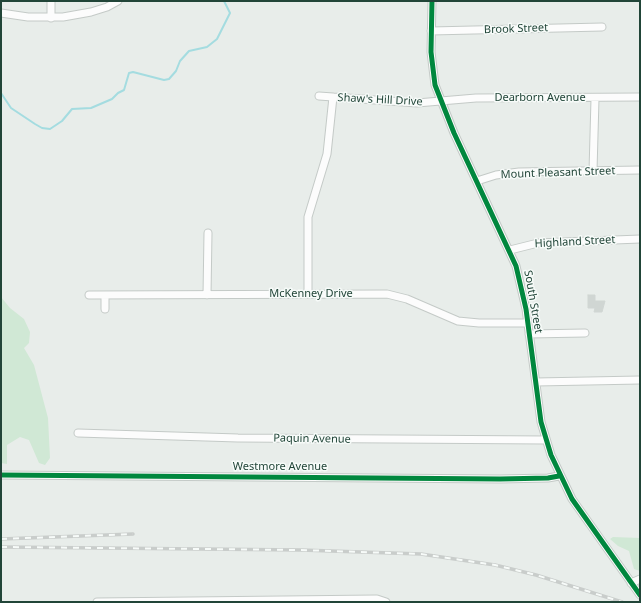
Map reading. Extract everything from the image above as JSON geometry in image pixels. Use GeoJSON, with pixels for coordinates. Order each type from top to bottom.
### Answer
{"type":"FeatureCollection","features":[{"type":"Feature","properties":{"kind":"street"},"geometry":{"type":"LineString","coordinates":[[51,1],[51,18]]}},
{"type":"Feature","properties":{"kind":"street"},"geometry":{"type":"LineString","coordinates":[[1,13],[23,17],[51,18],[90,12],[107,7],[118,1]]}},
{"type":"Feature","properties":{"kind":"street","name":"South Street"},"geometry":{"type":"LineString","coordinates":[[432,1],[431,31],[433,72],[441,102],[510,250],[521,281],[546,440],[559,476],[572,499],[592,530],[640,595]]}},
{"type":"Feature","properties":{"kind":"street","name":"Brook Street"},"geometry":{"type":"LineString","coordinates":[[431,31],[602,27]]}},
{"type":"Feature","properties":{"kind":"street","name":"Shaw's Hill Drive"},"geometry":{"type":"LineString","coordinates":[[319,96],[396,103],[441,102]]}},
{"type":"Feature","properties":{"kind":"street"},"geometry":{"type":"LineString","coordinates":[[308,293],[308,217],[327,154],[333,97]]}},
{"type":"Feature","properties":{"kind":"street","name":"Dearborn Avenue"},"geometry":{"type":"LineString","coordinates":[[441,102],[476,98],[595,99],[640,97]]}},
{"type":"Feature","properties":{"kind":"street"},"geometry":{"type":"LineString","coordinates":[[593,171],[595,99]]}},
{"type":"Feature","properties":{"kind":"street","name":"Mount Pleasant Street"},"geometry":{"type":"LineString","coordinates":[[477,181],[508,173],[640,170]]}},
{"type":"Feature","properties":{"kind":"street"},"geometry":{"type":"LineString","coordinates":[[207,295],[208,233]]}},
{"type":"Feature","properties":{"kind":"street","name":"Highland Street"},"geometry":{"type":"LineString","coordinates":[[510,250],[538,243],[640,239]]}},
{"type":"Feature","properties":{"kind":"street","name":"McKenney Drive"},"geometry":{"type":"LineString","coordinates":[[89,295],[308,293],[387,294],[407,299],[458,321],[479,323],[528,323]]}},
{"type":"Feature","properties":{"kind":"street"},"geometry":{"type":"LineString","coordinates":[[105,295],[105,309]]}},
{"type":"Feature","properties":{"kind":"street"},"geometry":{"type":"LineString","coordinates":[[529,334],[585,333]]}},
{"type":"Feature","properties":{"kind":"street"},"geometry":{"type":"LineString","coordinates":[[536,382],[640,380]]}},
{"type":"Feature","properties":{"kind":"street","name":"Paquin Avenue"},"geometry":{"type":"LineString","coordinates":[[80,436],[546,440]]}},
{"type":"Feature","properties":{"kind":"street","name":"Westmore Avenue"},"geometry":{"type":"LineString","coordinates":[[1,475],[500,479],[543,479],[559,476]]}},
{"type":"Feature","properties":{"kind":"street"},"geometry":{"type":"LineString","coordinates":[[631,583],[640,579]]}},
{"type":"Feature","properties":{"kind":"street"},"geometry":{"type":"LineString","coordinates":[[97,602],[377,599],[386,602]]}},
{"type":"Feature","properties":{"kind":"green space"},"geometry":{"type":"Polygon","coordinates":[[[1,297],[10,308],[24,319],[30,332],[29,343],[24,348],[34,365],[48,418],[50,458],[45,465],[39,463],[29,440],[20,437],[7,445],[7,464],[1,463],[1,297]]]}},
{"type":"Feature","properties":{"kind":"green space"},"geometry":{"type":"Polygon","coordinates":[[[613,537],[640,538],[640,571],[634,569],[629,551],[618,546],[610,539],[613,537]]]}},
{"type":"Feature","properties":{"kind":"building"},"geometry":{"type":"Polygon","coordinates":[[[588,295],[595,295],[595,301],[605,301],[602,312],[594,312],[595,308],[588,308],[588,295]]]}},
{"type":"Feature","properties":{"kind":"waterway"},"geometry":{"type":"LineString","coordinates":[[1,93],[11,108],[42,128],[50,129],[62,121],[72,109],[91,108],[112,99],[124,90],[129,73],[133,72],[164,80],[169,79],[176,71],[180,61],[189,51],[207,47],[217,39],[230,13],[224,1]]}},
{"type":"Feature","properties":{"kind":"railway"},"geometry":{"type":"LineString","coordinates":[[1,539],[133,534]]}},
{"type":"Feature","properties":{"kind":"railway"},"geometry":{"type":"LineString","coordinates":[[1,547],[301,550],[421,554],[495,565],[536,575],[622,602]]}},
{"type":"Feature","properties":{"kind":"cycle path"},"geometry":{"type":"LineString","coordinates":[[432,1],[431,52],[435,85],[454,133],[516,266],[526,309],[541,422],[551,455],[572,499],[640,595]]}},
{"type":"Feature","properties":{"kind":"cycle path"},"geometry":{"type":"LineString","coordinates":[[1,475],[500,479],[548,478],[559,476]]}}]}
